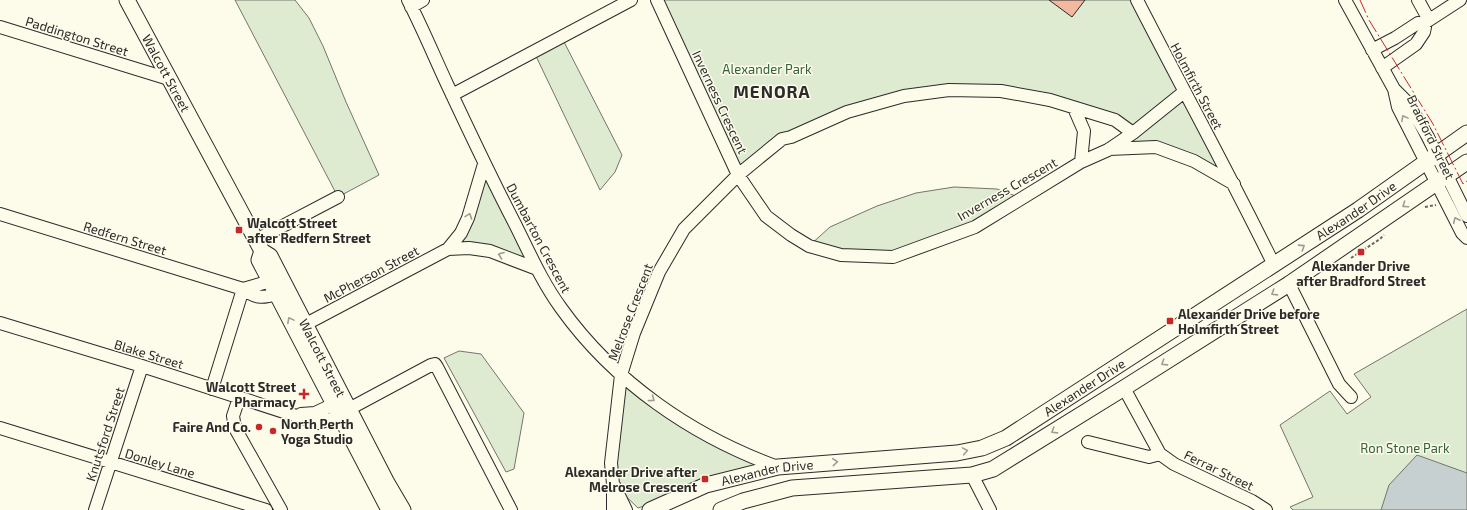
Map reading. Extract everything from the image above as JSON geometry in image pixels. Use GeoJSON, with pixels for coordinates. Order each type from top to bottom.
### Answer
{"type":"FeatureCollection","features":[{"type":"Feature","properties":{"kind":"main road","name":"Walcott Street"},"geometry":{"type":"LineString","coordinates":[[127,0],[259,246],[259,260],[306,324],[341,410],[403,510]]}},
{"type":"Feature","properties":{"kind":"main road","name":"Alexander Drive"},"geometry":{"type":"LineString","coordinates":[[650,510],[706,485],[778,467],[957,453],[982,448],[1006,438],[1358,210],[1467,133]]}},
{"type":"Feature","properties":{"kind":"main road","name":"Alexander Drive"},"geometry":{"type":"LineString","coordinates":[[721,510],[743,501],[792,488],[972,476],[993,469],[1289,284],[1467,162]]}},
{"type":"Feature","properties":{"kind":"main road","name":"Walcott Street"},"geometry":{"type":"LineString","coordinates":[[279,286],[390,510]]}},
{"type":"Feature","properties":{"kind":"street"},"geometry":{"type":"LineString","coordinates":[[410,3],[423,0]]}},
{"type":"Feature","properties":{"kind":"street"},"geometry":{"type":"LineString","coordinates":[[452,95],[632,0]]}},
{"type":"Feature","properties":{"kind":"street","name":"Inverness Crescent"},"geometry":{"type":"LineString","coordinates":[[657,0],[738,175],[766,216],[791,236],[809,246],[841,255],[894,257],[975,227],[1081,162],[1108,150],[1133,133],[1184,92]]}},
{"type":"Feature","properties":{"kind":"street","name":"Holmfirth Street"},"geometry":{"type":"LineString","coordinates":[[1136,0],[1234,184],[1274,265]]}},
{"type":"Feature","properties":{"kind":"street","name":"Bradford Street"},"geometry":{"type":"LineString","coordinates":[[1346,0],[1394,89],[1398,107],[1431,157],[1442,179],[1462,233],[1467,238]]}},
{"type":"Feature","properties":{"kind":"street"},"geometry":{"type":"LineString","coordinates":[[1382,68],[1416,44],[1424,32],[1426,22],[1418,0]]}},
{"type":"Feature","properties":{"kind":"street"},"geometry":{"type":"LineString","coordinates":[[1372,50],[1402,34],[1418,23],[1426,22],[1460,0]]}},
{"type":"Feature","properties":{"kind":"street","name":"Dumbarton Crescent"},"geometry":{"type":"LineString","coordinates":[[410,3],[484,164],[537,269],[560,307],[589,344],[620,375],[676,417],[747,456],[778,467]]}},
{"type":"Feature","properties":{"kind":"street","name":"Paddington Street"},"geometry":{"type":"LineString","coordinates":[[1,29],[169,79]]}},
{"type":"Feature","properties":{"kind":"street"},"geometry":{"type":"LineString","coordinates":[[1402,34],[1411,48]]}},
{"type":"Feature","properties":{"kind":"street","name":"Melrose Crescent"},"geometry":{"type":"LineString","coordinates":[[613,510],[611,463],[620,375],[634,333],[659,272],[684,229],[738,175],[782,139],[791,137],[847,112],[904,96],[949,90],[1001,91],[1050,100],[1115,120],[1133,133]]}},
{"type":"Feature","properties":{"kind":"street"},"geometry":{"type":"LineString","coordinates":[[1074,108],[1084,131],[1081,162]]}},
{"type":"Feature","properties":{"kind":"street"},"geometry":{"type":"LineString","coordinates":[[1108,150],[1156,147],[1194,161],[1234,184]]}},
{"type":"Feature","properties":{"kind":"street","name":"McPherson Street"},"geometry":{"type":"LineString","coordinates":[[306,324],[448,249],[461,233],[468,218],[484,164]]}},
{"type":"Feature","properties":{"kind":"street","name":"Bradford Street"},"geometry":{"type":"LineString","coordinates":[[1442,179],[1467,216]]}},
{"type":"Feature","properties":{"kind":"street"},"geometry":{"type":"LineString","coordinates":[[259,246],[338,196]]}},
{"type":"Feature","properties":{"kind":"street","name":"Redfern Street"},"geometry":{"type":"LineString","coordinates":[[0,214],[243,289],[252,296],[263,298],[279,286]]}},
{"type":"Feature","properties":{"kind":"street","name":"McPherson Street"},"geometry":{"type":"LineString","coordinates":[[448,249],[469,248],[490,251],[537,269]]}},
{"type":"Feature","properties":{"kind":"street"},"geometry":{"type":"LineString","coordinates":[[1289,284],[1339,384],[1351,397]]}},
{"type":"Feature","properties":{"kind":"street"},"geometry":{"type":"LineString","coordinates":[[212,389],[243,289]]}},
{"type":"Feature","properties":{"kind":"street","name":"Blake Street"},"geometry":{"type":"LineString","coordinates":[[0,323],[142,366],[318,423],[341,410],[435,364],[511,510]]}},
{"type":"Feature","properties":{"kind":"street","name":"Knutsford Street"},"geometry":{"type":"LineString","coordinates":[[96,510],[142,366]]}},
{"type":"Feature","properties":{"kind":"street","name":"Ferrar Street"},"geometry":{"type":"LineString","coordinates":[[1124,388],[1160,454],[1174,464],[1252,501],[1266,510]]}},
{"type":"Feature","properties":{"kind":"street"},"geometry":{"type":"LineString","coordinates":[[239,398],[233,416],[235,428],[281,510]]}},
{"type":"Feature","properties":{"kind":"street","name":"Donley Lane"},"geometry":{"type":"LineString","coordinates":[[0,428],[266,510]]}},
{"type":"Feature","properties":{"kind":"street"},"geometry":{"type":"LineString","coordinates":[[1088,442],[1149,457],[1160,454]]}},
{"type":"Feature","properties":{"kind":"street"},"geometry":{"type":"LineString","coordinates":[[972,476],[990,510]]}},
{"type":"Feature","properties":{"kind":"street","name":"Melrose Crescent"},"geometry":{"type":"LineString","coordinates":[[613,484],[626,510]]}},
{"type":"Feature","properties":{"kind":"green space"},"geometry":{"type":"Polygon","coordinates":[[[235,0],[295,0],[309,18],[323,46],[346,102],[379,175],[338,197],[235,0]]]}},
{"type":"Feature","properties":{"kind":"green space","name":"Alexander Park"},"geometry":{"type":"Polygon","coordinates":[[[657,0],[1137,0],[1234,184],[1156,147],[1108,149],[1133,133],[1115,120],[1001,91],[904,96],[782,139],[738,175],[657,0]]]}},
{"type":"Feature","properties":{"kind":"green space"},"geometry":{"type":"Polygon","coordinates":[[[562,38],[622,155],[615,172],[600,190],[534,52],[562,38]]]}},
{"type":"Feature","properties":{"kind":"green space"},"geometry":{"type":"Polygon","coordinates":[[[484,164],[537,269],[490,251],[448,249],[468,218],[484,164]]]}},
{"type":"Feature","properties":{"kind":"green space"},"geometry":{"type":"Polygon","coordinates":[[[954,187],[997,189],[1021,198],[975,227],[893,257],[809,246],[830,227],[877,206],[916,193],[954,187]]]}},
{"type":"Feature","properties":{"kind":"green space","name":"Ron Stone Park"},"geometry":{"type":"Polygon","coordinates":[[[1467,309],[1467,510],[1293,510],[1290,507],[1313,497],[1280,425],[1330,391],[1347,414],[1371,397],[1354,374],[1467,309]]]}},
{"type":"Feature","properties":{"kind":"green space"},"geometry":{"type":"Polygon","coordinates":[[[459,351],[481,354],[524,413],[514,469],[506,472],[444,358],[459,351]]]}},
{"type":"Feature","properties":{"kind":"green space"},"geometry":{"type":"Polygon","coordinates":[[[621,375],[676,417],[778,467],[706,485],[638,508],[613,484],[621,375]]]}},
{"type":"Feature","properties":{"kind":"shaded area"},"geometry":{"type":"Polygon","coordinates":[[[1417,455],[1467,473],[1467,510],[1381,510],[1389,485],[1417,455]]]}},
{"type":"Feature","properties":{"kind":"building"},"geometry":{"type":"Polygon","coordinates":[[[1049,0],[1085,0],[1072,17],[1049,0]]]}},
{"type":"Feature","properties":{"kind":"power"},"geometry":{"type":"LineString","coordinates":[[1360,0],[1369,20],[1433,124],[1463,184],[1467,181]]}},
{"type":"Feature","properties":{"kind":"place","name":"Walcott Street after Redfern Street"},"geometry":{"type":"Point","coordinates":[239,230]}},
{"type":"Feature","properties":{"kind":"place","name":"Alexander Drive after Bradford Street"},"geometry":{"type":"Point","coordinates":[1361,252]}},
{"type":"Feature","properties":{"kind":"place","name":"Alexander Drive before Holmfirth Street"},"geometry":{"type":"Point","coordinates":[1170,321]}},
{"type":"Feature","properties":{"kind":"place","name":"Walcott Street Pharmacy"},"geometry":{"type":"Point","coordinates":[304,394]}},
{"type":"Feature","properties":{"kind":"place","name":"Faire And Co."},"geometry":{"type":"Point","coordinates":[259,427]}},
{"type":"Feature","properties":{"kind":"place","name":"North Perth Yoga Studio"},"geometry":{"type":"Point","coordinates":[273,431]}},
{"type":"Feature","properties":{"kind":"place","name":"Alexander Drive after Melrose Crescent"},"geometry":{"type":"Point","coordinates":[705,479]}},
{"type":"Feature","properties":{"kind":"district","name":"MENORA"},"geometry":{"type":"Point","coordinates":[772,92]}}]}
